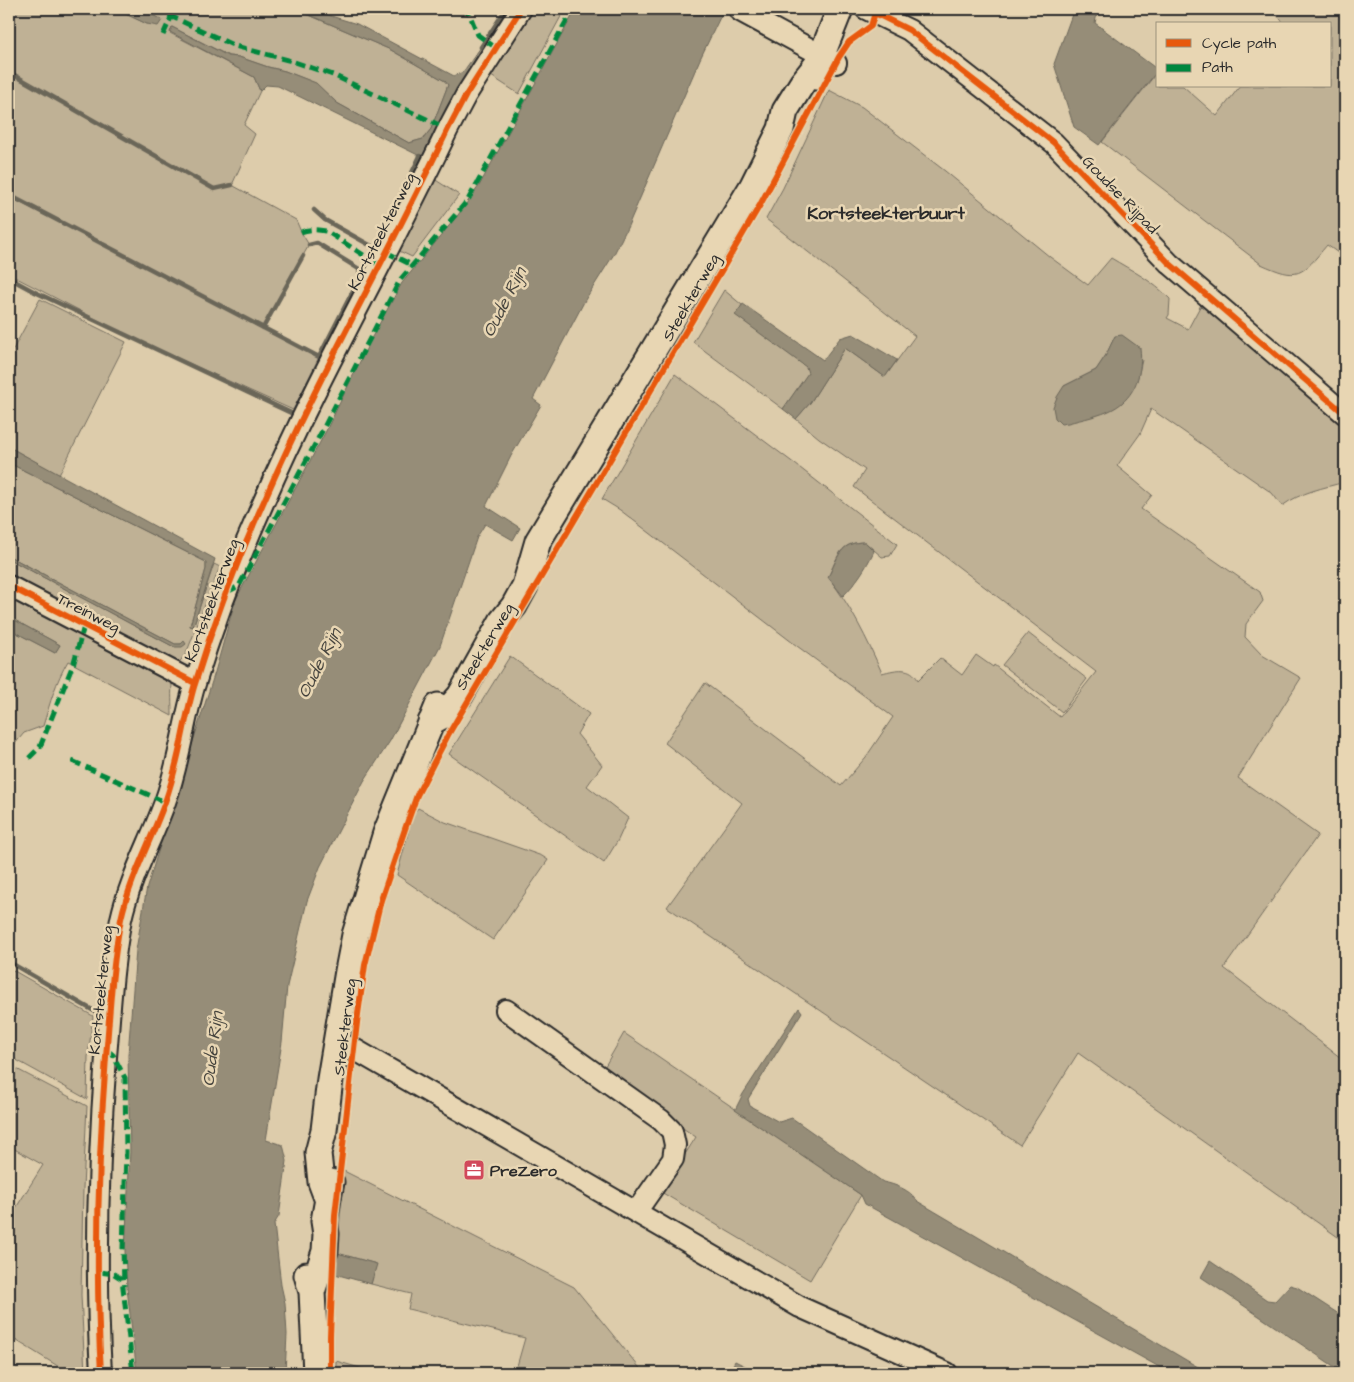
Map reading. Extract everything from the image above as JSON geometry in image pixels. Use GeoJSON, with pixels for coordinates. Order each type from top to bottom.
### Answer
{"type":"FeatureCollection","features":[{"type":"Feature","properties":{"kind":"main road","name":"Steekterweg"},"geometry":{"type":"LineString","coordinates":[[316,1373],[312,1292],[325,1251],[326,1234],[326,1210],[318,1153],[324,1130],[330,1078],[348,971],[356,935],[386,833],[431,722],[442,716],[460,696],[502,621],[505,602],[514,573],[526,552],[538,541],[752,187],[781,129],[785,110],[802,82],[826,60],[840,9]]}},
{"type":"Feature","properties":{"kind":"street","name":"Kortsteekterweg"},"geometry":{"type":"LineString","coordinates":[[101,1373],[99,1272],[100,1134],[110,1001],[118,934],[129,891],[165,802],[195,683],[234,574],[263,503],[297,429],[448,129],[466,95],[521,9]]}},
{"type":"Feature","properties":{"kind":"street","name":"Goudse Rijpad"},"geometry":{"type":"LineString","coordinates":[[866,9],[909,30],[1054,143],[1170,263],[1345,414]]}},
{"type":"Feature","properties":{"kind":"street"},"geometry":{"type":"LineString","coordinates":[[740,11],[826,60]]}},
{"type":"Feature","properties":{"kind":"street","name":"Treinweg"},"geometry":{"type":"LineString","coordinates":[[9,586],[195,683]]}},
{"type":"Feature","properties":{"kind":"street"},"geometry":{"type":"LineString","coordinates":[[506,1010],[661,1120],[672,1131],[675,1145],[673,1159],[636,1212]]}},
{"type":"Feature","properties":{"kind":"street"},"geometry":{"type":"LineString","coordinates":[[337,1042],[354,1049],[800,1307],[947,1373]]}},
{"type":"Feature","properties":{"kind":"shaded area"},"geometry":{"type":"Polygon","coordinates":[[[9,9],[115,9],[147,24],[161,20],[141,9],[295,9],[391,50],[445,81],[448,85],[431,129],[423,139],[409,143],[337,103],[315,83],[285,71],[239,57],[229,56],[172,27],[170,33],[254,77],[260,91],[244,125],[255,134],[232,185],[296,220],[309,245],[263,327],[319,357],[293,410],[129,336],[9,274],[9,197],[193,291],[9,194],[9,9]]]}},
{"type":"Feature","properties":{"kind":"shaded area"},"geometry":{"type":"Polygon","coordinates":[[[530,9],[565,9],[519,94],[488,74],[530,9]]]}},
{"type":"Feature","properties":{"kind":"shaded area"},"geometry":{"type":"Polygon","coordinates":[[[1269,9],[1345,9],[1345,258],[1327,245],[1305,269],[1292,274],[1284,273],[1261,264],[1102,142],[1156,74],[1156,88],[1185,88],[1217,116],[1238,88],[1332,88],[1332,22],[1283,22],[1269,9]]]}},
{"type":"Feature","properties":{"kind":"shaded area"},"geometry":{"type":"Polygon","coordinates":[[[829,90],[862,107],[945,171],[1050,257],[1088,285],[1111,258],[1142,276],[1170,299],[1169,315],[1167,318],[1188,329],[1204,299],[1345,425],[1345,482],[1304,494],[1282,506],[1272,493],[1151,409],[1140,434],[1117,466],[1152,495],[1141,509],[1260,592],[1263,601],[1246,624],[1245,637],[1262,655],[1301,678],[1238,778],[1318,835],[1224,968],[1345,1061],[1345,1242],[1078,1053],[1020,1145],[667,907],[742,803],[665,743],[705,683],[841,786],[866,757],[893,717],[620,510],[602,499],[675,374],[795,464],[897,544],[890,556],[882,557],[865,542],[850,545],[840,552],[828,577],[858,623],[882,673],[903,670],[912,672],[918,680],[940,658],[962,675],[976,655],[993,667],[994,665],[1060,717],[1096,672],[854,487],[865,470],[819,438],[796,419],[810,403],[845,348],[885,377],[915,336],[766,219],[783,188],[829,90]],[[1115,336],[1096,370],[1064,386],[1137,381],[1142,360],[1115,336]]]}},
{"type":"Feature","properties":{"kind":"shaded area"},"geometry":{"type":"Polygon","coordinates":[[[431,177],[459,195],[412,257],[395,249],[431,177]]]}},
{"type":"Feature","properties":{"kind":"shaded area"},"geometry":{"type":"Polygon","coordinates":[[[724,290],[742,305],[736,315],[806,366],[809,373],[783,409],[693,342],[724,290]]]}},
{"type":"Feature","properties":{"kind":"shaded area"},"geometry":{"type":"Polygon","coordinates":[[[40,299],[126,342],[59,475],[9,447],[9,357],[40,299]]]}},
{"type":"Feature","properties":{"kind":"shaded area"},"geometry":{"type":"Polygon","coordinates":[[[9,463],[206,562],[206,569],[190,626],[193,627],[214,564],[220,567],[186,654],[176,668],[172,683],[172,716],[68,661],[57,684],[43,726],[24,733],[9,751],[9,629],[55,653],[60,645],[9,617],[9,559],[174,647],[181,644],[175,644],[9,556],[9,463]]]}},
{"type":"Feature","properties":{"kind":"shaded area"},"geometry":{"type":"Polygon","coordinates":[[[1028,633],[1087,679],[1062,712],[1002,665],[1028,633]]]}},
{"type":"Feature","properties":{"kind":"shaded area"},"geometry":{"type":"Polygon","coordinates":[[[510,656],[589,714],[577,734],[602,765],[587,786],[628,818],[618,840],[604,863],[449,754],[510,656]]]}},
{"type":"Feature","properties":{"kind":"shaded area"},"geometry":{"type":"Polygon","coordinates":[[[418,808],[445,822],[542,856],[548,860],[493,940],[397,875],[413,815],[418,808]]]}},
{"type":"Feature","properties":{"kind":"shaded area"},"geometry":{"type":"Polygon","coordinates":[[[9,968],[93,1016],[88,1057],[87,1099],[9,1056],[9,968]]]}},
{"type":"Feature","properties":{"kind":"shaded area"},"geometry":{"type":"Polygon","coordinates":[[[624,1033],[861,1195],[810,1280],[661,1192],[696,1137],[601,1073],[624,1033]]]}},
{"type":"Feature","properties":{"kind":"shaded area"},"geometry":{"type":"Polygon","coordinates":[[[9,1065],[87,1106],[81,1295],[85,1373],[69,1373],[9,1336],[9,1219],[43,1165],[9,1146],[9,1065]]]}},
{"type":"Feature","properties":{"kind":"shaded area"},"geometry":{"type":"Polygon","coordinates":[[[344,1171],[574,1287],[643,1372],[515,1373],[525,1338],[408,1309],[411,1294],[371,1284],[376,1264],[337,1253],[344,1171]]]}},
{"type":"Feature","properties":{"kind":"shaded area"},"geometry":{"type":"Polygon","coordinates":[[[336,1361],[377,1373],[336,1373],[336,1361]]]}},
{"type":"Feature","properties":{"kind":"water"},"geometry":{"type":"Polygon","coordinates":[[[115,9],[141,9],[162,20],[158,26],[147,24],[115,9]]]}},
{"type":"Feature","properties":{"kind":"water"},"geometry":{"type":"Polygon","coordinates":[[[295,9],[316,9],[357,24],[454,76],[463,72],[481,47],[483,49],[446,108],[422,157],[278,86],[266,85],[260,91],[254,77],[170,32],[172,27],[228,56],[239,57],[285,71],[316,83],[337,103],[409,143],[423,139],[431,129],[448,85],[445,81],[391,50],[295,9]]]}},
{"type":"Feature","properties":{"kind":"water","name":"Oude Rijn"},"geometry":{"type":"Polygon","coordinates":[[[576,9],[724,9],[700,59],[628,226],[614,254],[585,300],[533,399],[541,405],[511,456],[486,506],[520,528],[513,540],[485,524],[477,537],[440,646],[390,741],[364,781],[320,867],[307,901],[287,986],[282,1042],[266,1140],[283,1145],[287,1161],[279,1216],[274,1224],[285,1303],[287,1334],[285,1373],[137,1373],[127,1288],[125,1251],[130,1152],[128,1055],[136,950],[147,887],[215,672],[235,601],[325,433],[372,337],[402,283],[458,215],[479,186],[576,9]]]}},
{"type":"Feature","properties":{"kind":"water"},"geometry":{"type":"Polygon","coordinates":[[[1074,9],[1098,9],[1095,23],[1156,69],[1156,73],[1099,145],[1074,127],[1054,64],[1074,9]]]}},
{"type":"Feature","properties":{"kind":"water"},"geometry":{"type":"Polygon","coordinates":[[[743,304],[823,360],[840,338],[853,334],[897,360],[885,377],[845,348],[810,403],[796,419],[783,409],[808,373],[806,367],[735,315],[743,304]]]}},
{"type":"Feature","properties":{"kind":"water"},"geometry":{"type":"Polygon","coordinates":[[[1122,335],[1140,348],[1141,357],[1136,383],[1127,398],[1121,404],[1108,411],[1061,424],[1055,418],[1053,407],[1064,386],[1096,370],[1115,336],[1122,335]]]}},
{"type":"Feature","properties":{"kind":"water"},"geometry":{"type":"Polygon","coordinates":[[[9,447],[215,559],[193,627],[190,626],[206,569],[206,562],[9,463],[9,447]]]}},
{"type":"Feature","properties":{"kind":"water"},"geometry":{"type":"Polygon","coordinates":[[[865,542],[874,551],[860,575],[843,596],[828,577],[845,548],[856,543],[865,542]]]}},
{"type":"Feature","properties":{"kind":"water"},"geometry":{"type":"Polygon","coordinates":[[[9,556],[175,644],[181,644],[184,641],[186,644],[182,647],[174,647],[9,559],[9,556]]]}},
{"type":"Feature","properties":{"kind":"water"},"geometry":{"type":"Polygon","coordinates":[[[9,617],[60,645],[55,653],[9,629],[9,617]]]}},
{"type":"Feature","properties":{"kind":"water"},"geometry":{"type":"Polygon","coordinates":[[[799,1008],[802,1012],[748,1099],[750,1106],[779,1122],[792,1118],[883,1182],[907,1191],[917,1201],[1208,1373],[1170,1373],[865,1204],[861,1195],[735,1110],[743,1094],[799,1008]]]}},
{"type":"Feature","properties":{"kind":"water"},"geometry":{"type":"Polygon","coordinates":[[[337,1253],[377,1264],[371,1284],[335,1274],[337,1253]]]}},
{"type":"Feature","properties":{"kind":"water"},"geometry":{"type":"Polygon","coordinates":[[[1210,1261],[1267,1300],[1275,1301],[1290,1285],[1297,1287],[1345,1318],[1345,1373],[1342,1373],[1201,1277],[1210,1261]]]}},
{"type":"Feature","properties":{"kind":"water"},"geometry":{"type":"Polygon","coordinates":[[[735,1361],[749,1368],[746,1373],[729,1373],[735,1361]]]}},
{"type":"Feature","properties":{"kind":"waterway"},"geometry":{"type":"LineString","coordinates":[[481,47],[506,9]]}},
{"type":"Feature","properties":{"kind":"waterway"},"geometry":{"type":"LineString","coordinates":[[9,72],[214,189],[232,185]]}},
{"type":"Feature","properties":{"kind":"waterway"},"geometry":{"type":"LineString","coordinates":[[384,231],[420,156]]}},
{"type":"Feature","properties":{"kind":"waterway"},"geometry":{"type":"LineString","coordinates":[[9,195],[319,357],[360,277],[359,269],[317,243],[309,245]]}},
{"type":"Feature","properties":{"kind":"waterway"},"geometry":{"type":"LineString","coordinates":[[314,210],[325,220],[375,248]]}},
{"type":"Feature","properties":{"kind":"waterway"},"geometry":{"type":"LineString","coordinates":[[263,328],[303,256]]}},
{"type":"Feature","properties":{"kind":"waterway"},"geometry":{"type":"LineString","coordinates":[[9,278],[291,413]]}},
{"type":"Feature","properties":{"kind":"waterway"},"geometry":{"type":"LineString","coordinates":[[9,962],[94,1011]]}},
{"type":"Feature","properties":{"kind":"marked path"},"geometry":{"type":"LineString","coordinates":[[155,9],[235,46],[288,60],[333,75],[439,125]]}},
{"type":"Feature","properties":{"kind":"marked path"},"geometry":{"type":"LineString","coordinates":[[163,35],[175,9]]}},
{"type":"Feature","properties":{"kind":"marked path"},"geometry":{"type":"LineString","coordinates":[[461,9],[469,13],[478,35],[496,48]]}},
{"type":"Feature","properties":{"kind":"marked path"},"geometry":{"type":"LineString","coordinates":[[227,592],[239,586],[400,280],[468,200],[573,9]]}},
{"type":"Feature","properties":{"kind":"marked path"},"geometry":{"type":"LineString","coordinates":[[301,232],[307,230],[326,231],[379,265]]}},
{"type":"Feature","properties":{"kind":"marked path"},"geometry":{"type":"LineString","coordinates":[[386,252],[412,265]]}},
{"type":"Feature","properties":{"kind":"marked path"},"geometry":{"type":"LineString","coordinates":[[29,758],[40,747],[74,662],[84,626]]}},
{"type":"Feature","properties":{"kind":"marked path"},"geometry":{"type":"LineString","coordinates":[[72,761],[165,802]]}},
{"type":"Feature","properties":{"kind":"marked path"},"geometry":{"type":"LineString","coordinates":[[107,1050],[113,1055],[125,1078],[124,1286]]}},
{"type":"Feature","properties":{"kind":"marked path"},"geometry":{"type":"LineString","coordinates":[[99,1272],[114,1274],[122,1279],[133,1373]]}},
{"type":"Feature","properties":{"kind":"cycle path"},"geometry":{"type":"LineString","coordinates":[[101,1373],[98,1294],[101,1135],[113,970],[125,904],[135,874],[170,788],[190,701],[217,616],[264,501],[331,360],[448,129],[466,95],[521,9]]}},
{"type":"Feature","properties":{"kind":"cycle path"},"geometry":{"type":"LineString","coordinates":[[330,1373],[335,1215],[365,965],[381,900],[417,795],[448,735],[760,205],[839,57],[849,42],[871,26],[876,9]]}},
{"type":"Feature","properties":{"kind":"cycle path"},"geometry":{"type":"LineString","coordinates":[[875,13],[909,30],[1054,143],[1169,263],[1345,414]]}},
{"type":"Feature","properties":{"kind":"cycle path"},"geometry":{"type":"LineString","coordinates":[[9,586],[195,683]]}},
{"type":"Feature","properties":{"kind":"place","name":"PreZero"},"geometry":{"type":"Point","coordinates":[474,1170]}},
{"type":"Feature","properties":{"kind":"district","name":"Kortsteekterbuurt"},"geometry":{"type":"Point","coordinates":[886,213]}}]}
